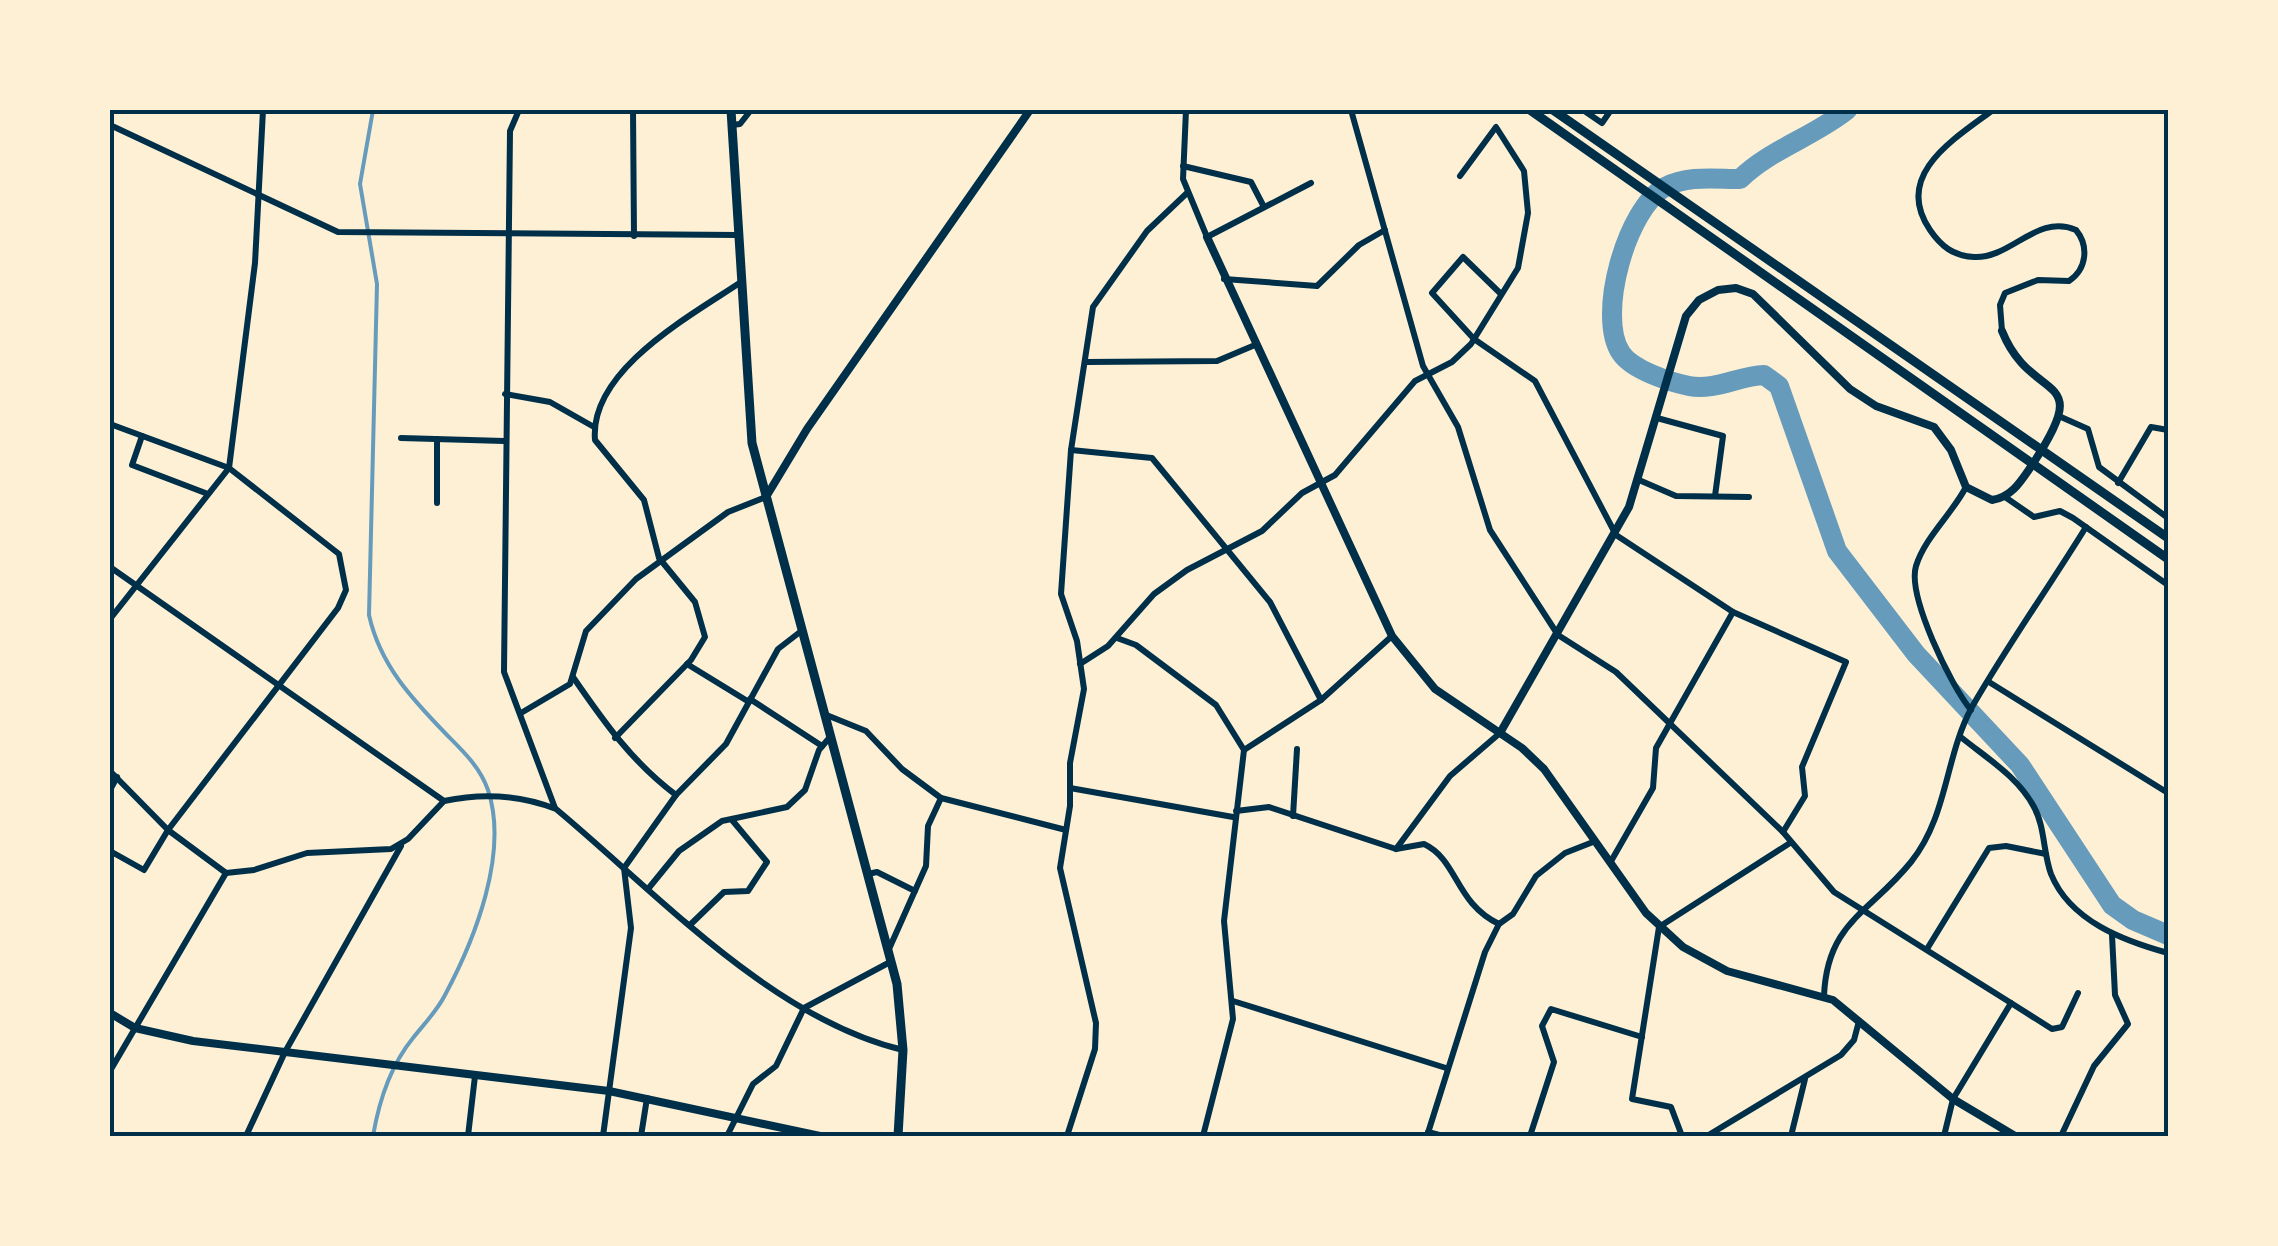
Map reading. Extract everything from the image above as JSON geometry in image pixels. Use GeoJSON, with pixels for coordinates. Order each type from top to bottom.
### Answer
{"type":"FeatureCollection","features":[{"type":"Feature","properties":{"kind":"main road"},"geometry":{"type":"LineString","coordinates":[[730,110],[752,443],[892,961],[903,1050],[898,1136]]}},
{"type":"Feature","properties":{"kind":"main road"},"geometry":{"type":"LineString","coordinates":[[1530,110],[2168,558]]}},
{"type":"Feature","properties":{"kind":"main road"},"geometry":{"type":"LineString","coordinates":[[1553,110],[2168,538]]}},
{"type":"Feature","properties":{"kind":"street"},"geometry":{"type":"LineString","coordinates":[[110,618],[229,468],[255,263],[263,110]]}},
{"type":"Feature","properties":{"kind":"street"},"geometry":{"type":"LineString","coordinates":[[519,110],[510,131],[504,672],[556,810]]}},
{"type":"Feature","properties":{"kind":"street"},"geometry":{"type":"LineString","coordinates":[[633,110],[634,236]]}},
{"type":"Feature","properties":{"kind":"street"},"geometry":{"type":"LineString","coordinates":[[732,125],[740,124],[751,110]]}},
{"type":"Feature","properties":{"kind":"street"},"geometry":{"type":"LineString","coordinates":[[521,712],[555,696],[574,677],[586,631],[660,558],[728,512],[766,497],[807,429],[1030,110]]}},
{"type":"Feature","properties":{"kind":"street"},"geometry":{"type":"LineString","coordinates":[[1186,110],[1186,193],[1392,636],[1423,679],[1544,768],[1565,794],[1593,842],[1660,927],[1683,948],[1727,971],[1824,996],[1859,1020],[1953,1099],[2015,1136]]}},
{"type":"Feature","properties":{"kind":"street"},"geometry":{"type":"LineString","coordinates":[[1351,110],[1427,374],[1458,426],[1490,530],[1558,635],[1616,672],[1783,832],[1834,892],[2052,1029],[2062,1027],[2078,993]]}},
{"type":"Feature","properties":{"kind":"street"},"geometry":{"type":"LineString","coordinates":[[1582,110],[1602,122],[1611,110]]}},
{"type":"Feature","properties":{"kind":"street"},"geometry":{"type":"LineString","coordinates":[[1993,110],[1940,153],[1922,176],[1916,192],[1918,212],[1926,224],[1942,247],[1979,258],[2051,225],[2076,230],[2084,243],[2081,270],[2075,277],[2061,282],[2026,282],[2005,293],[2000,305],[2002,331],[2010,352],[2058,395],[2061,417],[2032,464],[2005,497]]}},
{"type":"Feature","properties":{"kind":"street"},"geometry":{"type":"LineString","coordinates":[[110,126],[338,232],[739,236]]}},
{"type":"Feature","properties":{"kind":"street"},"geometry":{"type":"LineString","coordinates":[[1080,664],[1116,638],[1154,594],[1223,550],[1262,531],[1319,481],[1335,475],[1414,381],[1452,362],[1474,339],[1522,256],[1528,198],[1524,170],[1496,127],[1460,176]]}},
{"type":"Feature","properties":{"kind":"street"},"geometry":{"type":"LineString","coordinates":[[1183,166],[1252,182],[1264,208]]}},
{"type":"Feature","properties":{"kind":"street"},"geometry":{"type":"LineString","coordinates":[[1207,236],[1311,183]]}},
{"type":"Feature","properties":{"kind":"street"},"geometry":{"type":"LineString","coordinates":[[1066,1136],[1095,1049],[1096,1022],[1062,887],[1084,689],[1061,594],[1071,450],[1093,307],[1147,231],[1186,193]]}},
{"type":"Feature","properties":{"kind":"street"},"geometry":{"type":"LineString","coordinates":[[1224,279],[1317,286],[1359,245],[1385,230]]}},
{"type":"Feature","properties":{"kind":"street"},"geometry":{"type":"LineString","coordinates":[[1501,294],[1464,257],[1432,293],[1474,339],[1535,380],[1616,536],[1733,612],[1846,662],[1802,767],[1805,796],[1783,832]]}},
{"type":"Feature","properties":{"kind":"street"},"geometry":{"type":"LineString","coordinates":[[615,738],[686,664],[704,636],[702,618],[660,558],[644,500],[596,440],[594,427],[620,373],[663,332],[741,282]]}},
{"type":"Feature","properties":{"kind":"street"},"geometry":{"type":"LineString","coordinates":[[1396,850],[1450,776],[1500,733],[1616,536],[1666,390],[1681,327],[1700,300],[1718,290],[1736,288],[1753,294],[1850,389],[1876,406],[1934,427],[1951,450],[1966,487],[1983,498],[2005,497],[2034,517],[2060,511],[2168,585]]}},
{"type":"Feature","properties":{"kind":"street"},"geometry":{"type":"LineString","coordinates":[[1087,362],[1217,361],[1254,345]]}},
{"type":"Feature","properties":{"kind":"street"},"geometry":{"type":"LineString","coordinates":[[505,394],[550,402],[594,427]]}},
{"type":"Feature","properties":{"kind":"street"},"geometry":{"type":"LineString","coordinates":[[2061,417],[2088,429],[2099,468],[2168,518]]}},
{"type":"Feature","properties":{"kind":"street"},"geometry":{"type":"LineString","coordinates":[[1657,418],[1723,436],[1715,496]]}},
{"type":"Feature","properties":{"kind":"street"},"geometry":{"type":"LineString","coordinates":[[110,424],[229,468],[339,554],[346,590],[338,608],[168,830],[144,870],[110,850]]}},
{"type":"Feature","properties":{"kind":"street"},"geometry":{"type":"LineString","coordinates":[[2118,483],[2151,426],[2168,430]]}},
{"type":"Feature","properties":{"kind":"street"},"geometry":{"type":"LineString","coordinates":[[142,436],[132,465],[208,494]]}},
{"type":"Feature","properties":{"kind":"street"},"geometry":{"type":"LineString","coordinates":[[400,438],[504,441]]}},
{"type":"Feature","properties":{"kind":"street"},"geometry":{"type":"LineString","coordinates":[[436,439],[436,503]]}},
{"type":"Feature","properties":{"kind":"street"},"geometry":{"type":"LineString","coordinates":[[1071,450],[1152,458],[1223,550],[1270,602],[1322,700]]}},
{"type":"Feature","properties":{"kind":"street"},"geometry":{"type":"LineString","coordinates":[[1638,480],[1676,496],[1749,497]]}},
{"type":"Feature","properties":{"kind":"street"},"geometry":{"type":"LineString","coordinates":[[1966,487],[1922,554],[1915,575],[1950,682],[1970,711]]}},
{"type":"Feature","properties":{"kind":"street"},"geometry":{"type":"LineString","coordinates":[[1824,996],[1828,955],[1864,908],[1910,863],[1934,829],[1970,711],[2086,527]]}},
{"type":"Feature","properties":{"kind":"street"},"geometry":{"type":"LineString","coordinates":[[110,567],[444,801]]}},
{"type":"Feature","properties":{"kind":"street"},"geometry":{"type":"LineString","coordinates":[[1610,864],[1648,799],[1655,780],[1653,756],[1733,612]]}},
{"type":"Feature","properties":{"kind":"street"},"geometry":{"type":"LineString","coordinates":[[603,1136],[631,928],[624,868],[676,795],[726,744],[778,649],[800,632]]}},
{"type":"Feature","properties":{"kind":"street"},"geometry":{"type":"LineString","coordinates":[[1244,750],[1322,700],[1392,636]]}},
{"type":"Feature","properties":{"kind":"street"},"geometry":{"type":"LineString","coordinates":[[1116,638],[1136,645],[1216,705],[1244,750],[1224,922],[1233,1001],[1231,1036],[1203,1136]]}},
{"type":"Feature","properties":{"kind":"street"},"geometry":{"type":"LineString","coordinates":[[686,664],[822,746]]}},
{"type":"Feature","properties":{"kind":"street"},"geometry":{"type":"LineString","coordinates":[[574,677],[615,738],[649,774],[676,795]]}},
{"type":"Feature","properties":{"kind":"street"},"geometry":{"type":"LineString","coordinates":[[1988,682],[2168,793]]}},
{"type":"Feature","properties":{"kind":"street"},"geometry":{"type":"LineString","coordinates":[[824,714],[866,731],[902,768],[942,798],[1066,830]]}},
{"type":"Feature","properties":{"kind":"street"},"geometry":{"type":"LineString","coordinates":[[1963,736],[2028,796],[2040,822],[2058,886],[2112,936],[2168,953]]}},
{"type":"Feature","properties":{"kind":"street"},"geometry":{"type":"LineString","coordinates":[[648,889],[680,851],[722,822],[787,807],[805,790],[822,746],[830,737]]}},
{"type":"Feature","properties":{"kind":"street"},"geometry":{"type":"LineString","coordinates":[[1293,816],[1297,749]]}},
{"type":"Feature","properties":{"kind":"street"},"geometry":{"type":"LineString","coordinates":[[110,771],[168,830],[226,873],[254,870],[307,853],[378,851],[402,845]]}},
{"type":"Feature","properties":{"kind":"street"},"geometry":{"type":"LineString","coordinates":[[110,790],[117,777]]}},
{"type":"Feature","properties":{"kind":"street"},"geometry":{"type":"LineString","coordinates":[[1070,788],[1234,814],[1269,807],[1396,850],[1414,843],[1434,848],[1462,894],[1480,915],[1498,924]]}},
{"type":"Feature","properties":{"kind":"street"},"geometry":{"type":"LineString","coordinates":[[246,1136],[285,1052],[402,845],[444,801],[459,798],[508,796],[556,810],[691,924],[804,1008],[875,1044],[903,1050]]}},
{"type":"Feature","properties":{"kind":"street"},"geometry":{"type":"LineString","coordinates":[[889,949],[926,866],[928,826],[942,798]]}},
{"type":"Feature","properties":{"kind":"street"},"geometry":{"type":"LineString","coordinates":[[691,924],[724,892],[748,891],[767,862],[732,820]]}},
{"type":"Feature","properties":{"kind":"street"},"geometry":{"type":"LineString","coordinates":[[1443,1136],[1427,1134],[1446,1068],[1498,924],[1512,914],[1536,876],[1593,842]]}},
{"type":"Feature","properties":{"kind":"street"},"geometry":{"type":"LineString","coordinates":[[1682,1136],[1672,1107],[1632,1100],[1660,927],[1790,843]]}},
{"type":"Feature","properties":{"kind":"street"},"geometry":{"type":"LineString","coordinates":[[1928,949],[1989,848],[2006,846],[2046,854]]}},
{"type":"Feature","properties":{"kind":"street"},"geometry":{"type":"LineString","coordinates":[[868,874],[876,872],[915,891]]}},
{"type":"Feature","properties":{"kind":"street"},"geometry":{"type":"LineString","coordinates":[[110,1070],[226,873]]}},
{"type":"Feature","properties":{"kind":"street"},"geometry":{"type":"LineString","coordinates":[[2061,1136],[2094,1066],[2128,1024],[2114,995],[2112,936]]}},
{"type":"Feature","properties":{"kind":"street"},"geometry":{"type":"LineString","coordinates":[[726,1136],[753,1084],[776,1066],[804,1008],[892,961]]}},
{"type":"Feature","properties":{"kind":"street"},"geometry":{"type":"LineString","coordinates":[[1233,1001],[1446,1068]]}},
{"type":"Feature","properties":{"kind":"street"},"geometry":{"type":"LineString","coordinates":[[1944,1136],[1953,1099],[2011,1003]]}},
{"type":"Feature","properties":{"kind":"street"},"geometry":{"type":"LineString","coordinates":[[1530,1136],[1554,1062],[1542,1026],[1552,1010],[1642,1038]]}},
{"type":"Feature","properties":{"kind":"street"},"geometry":{"type":"LineString","coordinates":[[110,1014],[135,1028],[193,1041],[609,1091],[735,1117],[785,1133],[820,1136]]}},
{"type":"Feature","properties":{"kind":"street"},"geometry":{"type":"LineString","coordinates":[[1706,1136],[1849,1048],[1859,1020]]}},
{"type":"Feature","properties":{"kind":"street"},"geometry":{"type":"LineString","coordinates":[[468,1136],[475,1076]]}},
{"type":"Feature","properties":{"kind":"street"},"geometry":{"type":"LineString","coordinates":[[1792,1136],[1806,1077]]}},
{"type":"Feature","properties":{"kind":"street"},"geometry":{"type":"LineString","coordinates":[[641,1136],[647,1097]]}},
{"type":"Feature","properties":{"kind":"waterway"},"geometry":{"type":"LineString","coordinates":[[373,110],[360,184],[377,284],[369,615],[381,650],[399,680],[480,774],[488,790],[494,841],[486,895],[467,948],[442,1001],[392,1072],[373,1136]]}},
{"type":"Feature","properties":{"kind":"waterway"},"geometry":{"type":"LineString","coordinates":[[1847,110],[1765,159],[1740,179],[1683,181],[1665,187],[1651,199],[1619,264],[1612,314],[1614,336],[1626,359],[1672,382],[1708,387],[1764,375],[1779,386],[1837,551],[1916,654],[2020,765],[2112,905],[2133,920],[2168,935]]}}]}
